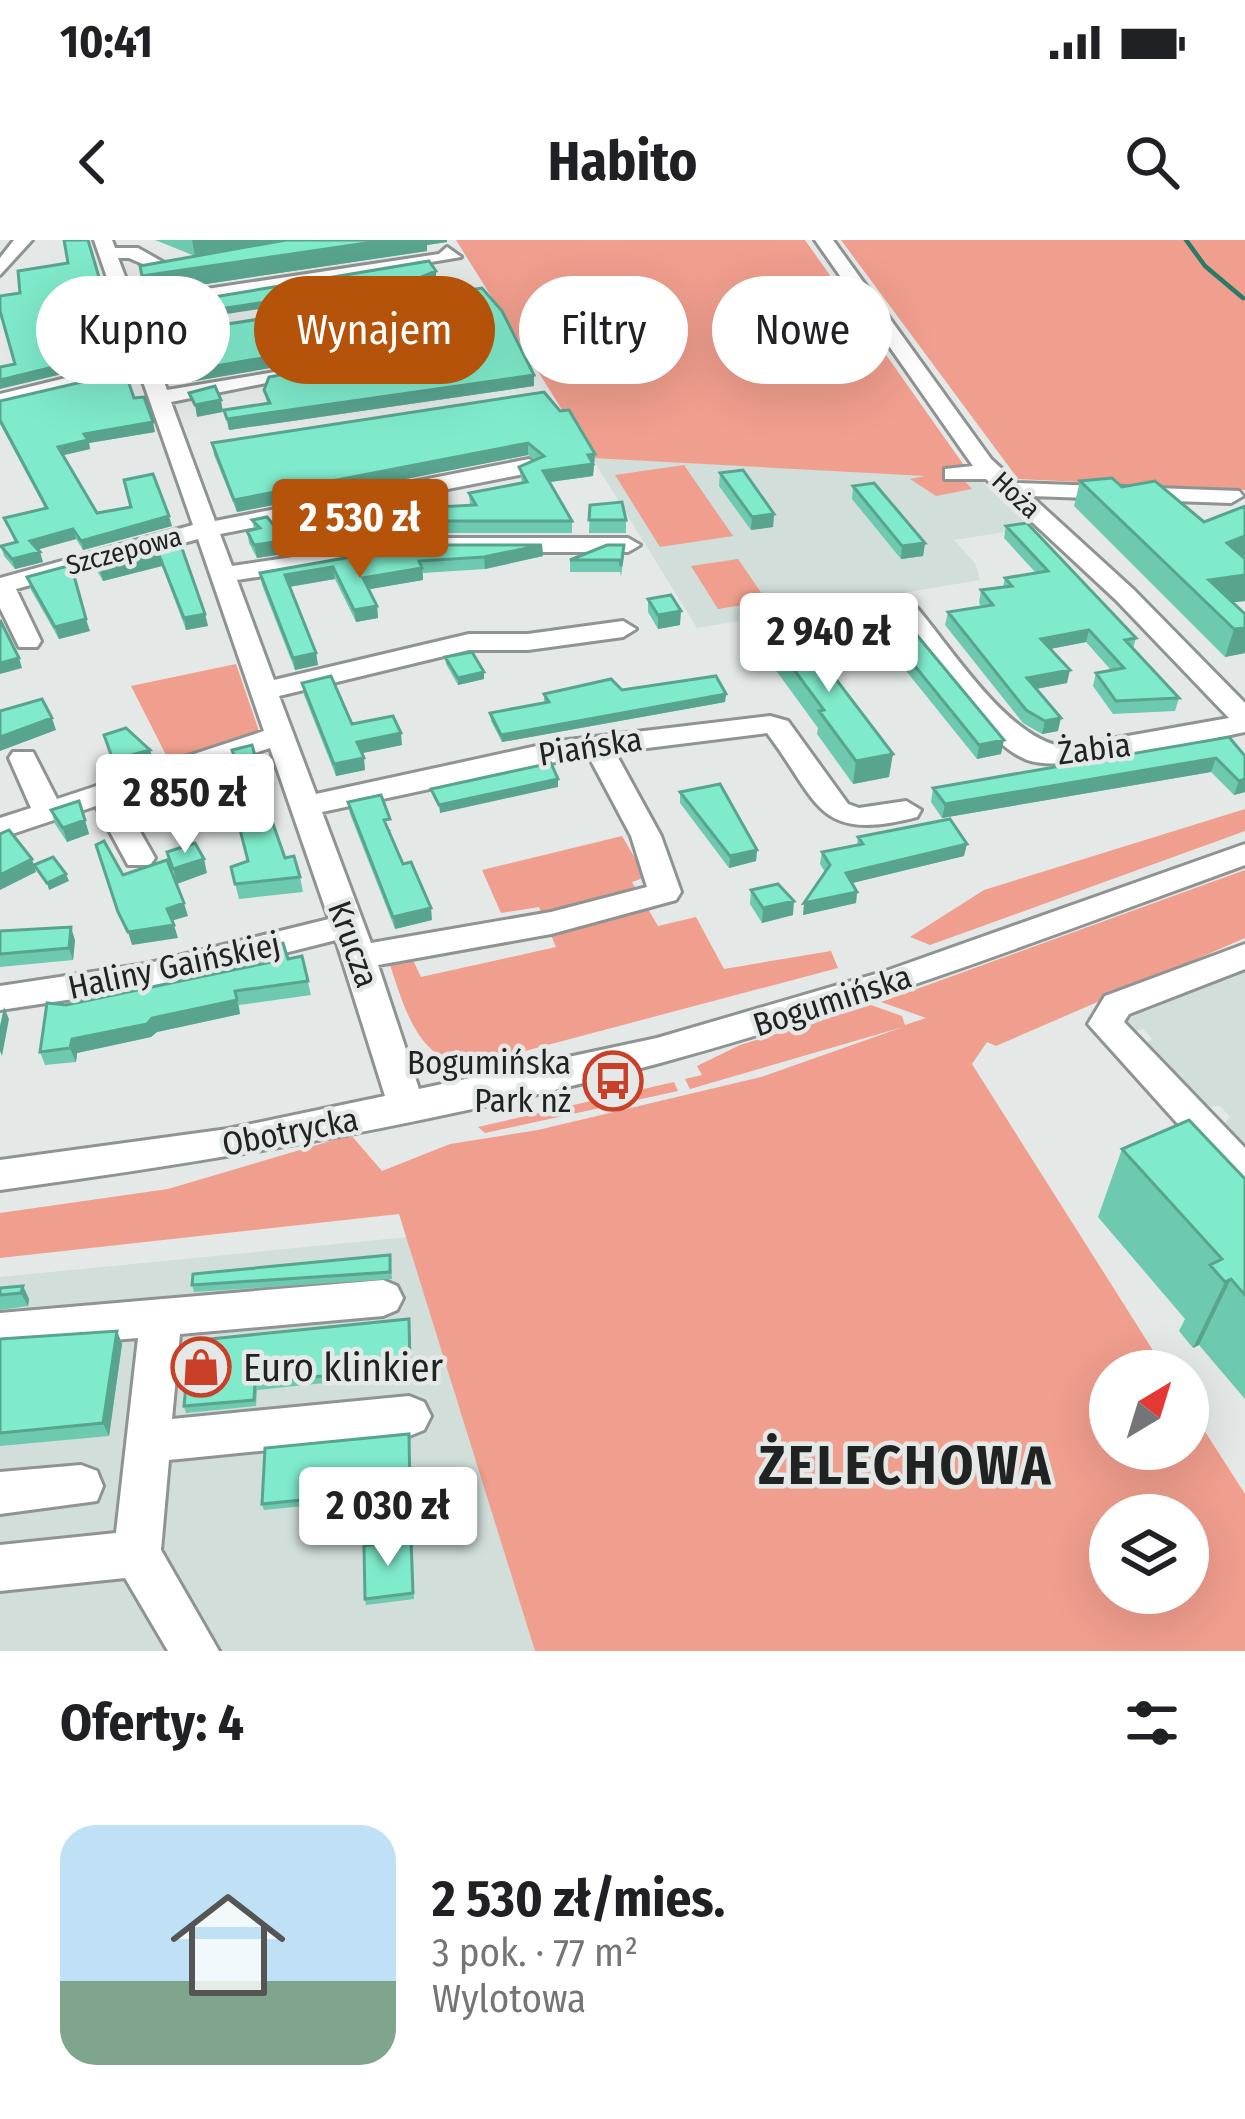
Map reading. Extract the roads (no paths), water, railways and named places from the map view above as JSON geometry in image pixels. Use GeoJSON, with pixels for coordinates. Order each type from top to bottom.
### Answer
{"type":"FeatureCollection","features":[{"type":"Feature","properties":{"kind":"street"},"geometry":{"type":"LineString","coordinates":[[0,270],[23,240]]}},
{"type":"Feature","properties":{"kind":"street","name":"Hoża"},"geometry":{"type":"LineString","coordinates":[[824,240],[849,276]]}},
{"type":"Feature","properties":{"kind":"street"},"geometry":{"type":"LineString","coordinates":[[230,291],[452,257],[447,252]]}},
{"type":"Feature","properties":{"kind":"street"},"geometry":{"type":"LineString","coordinates":[[109,257],[175,268]]}},
{"type":"Feature","properties":{"kind":"street","name":"Hoża"},"geometry":{"type":"LineString","coordinates":[[892,337],[999,480],[1122,592],[1245,721]]}},
{"type":"Feature","properties":{"kind":"street"},"geometry":{"type":"LineString","coordinates":[[919,375],[944,377]]}},
{"type":"Feature","properties":{"kind":"street"},"geometry":{"type":"LineString","coordinates":[[159,398],[254,382]]}},
{"type":"Feature","properties":{"kind":"street"},"geometry":{"type":"LineString","coordinates":[[35,419],[10,398],[46,384]]}},
{"type":"Feature","properties":{"kind":"street","name":"Krucza"},"geometry":{"type":"LineString","coordinates":[[155,384],[407,1107]]}},
{"type":"Feature","properties":{"kind":"street"},"geometry":{"type":"LineString","coordinates":[[178,449],[211,444]]}},
{"type":"Feature","properties":{"kind":"street","name":"Szczepowa"},"geometry":{"type":"LineString","coordinates":[[28,640],[1,585],[206,531],[529,466]]}},
{"type":"Feature","properties":{"kind":"street"},"geometry":{"type":"LineString","coordinates":[[953,474],[1057,487],[1231,496]]}},
{"type":"Feature","properties":{"kind":"street"},"geometry":{"type":"LineString","coordinates":[[999,480],[1042,481]]}},
{"type":"Feature","properties":{"kind":"street"},"geometry":{"type":"LineString","coordinates":[[220,575],[420,545],[628,544]]}},
{"type":"Feature","properties":{"kind":"street","name":"Żabia"},"geometry":{"type":"LineString","coordinates":[[803,642],[799,636],[811,629],[908,613],[1013,739],[1046,756],[1245,721]]}},
{"type":"Feature","properties":{"kind":"street"},"geometry":{"type":"LineString","coordinates":[[264,691],[470,642],[528,642],[623,629]]}},
{"type":"Feature","properties":{"kind":"street"},"geometry":{"type":"LineString","coordinates":[[1216,688],[1245,680]]}},
{"type":"Feature","properties":{"kind":"street","name":"Piańska"},"geometry":{"type":"LineString","coordinates":[[304,806],[596,744],[770,724],[778,727],[837,811],[857,818],[906,810]]}},
{"type":"Feature","properties":{"kind":"street"},"geometry":{"type":"LineString","coordinates":[[0,828],[280,736]]}},
{"type":"Feature","properties":{"kind":"street","name":"Haliny Gaińskiej"},"geometry":{"type":"LineString","coordinates":[[0,998],[353,941],[515,934],[596,917],[665,892],[646,836],[596,744]]}},
{"type":"Feature","properties":{"kind":"street"},"geometry":{"type":"LineString","coordinates":[[23,758],[47,811]]}},
{"type":"Feature","properties":{"kind":"street"},"geometry":{"type":"LineString","coordinates":[[103,792],[139,857]]}},
{"type":"Feature","properties":{"kind":"street","name":"Bogumińska"},"geometry":{"type":"LineString","coordinates":[[407,1107],[657,1052],[803,1010],[1245,854]]}},
{"type":"Feature","properties":{"kind":"street"},"geometry":{"type":"LineString","coordinates":[[1245,956],[1117,1005],[1105,1024],[1245,1173]]}},
{"type":"Feature","properties":{"kind":"street","name":"Obotrycka"},"geometry":{"type":"LineString","coordinates":[[0,1175],[171,1152],[407,1107]]}},
{"type":"Feature","properties":{"kind":"street","name":"Obotrycka"},"geometry":{"type":"LineString","coordinates":[[0,1198],[98,1176],[171,1152]]}},
{"type":"Feature","properties":{"kind":"street"},"geometry":{"type":"LineString","coordinates":[[0,1331],[383,1298]]}},
{"type":"Feature","properties":{"kind":"street"},"geometry":{"type":"LineString","coordinates":[[160,1318],[137,1555],[195,1651]]}},
{"type":"Feature","properties":{"kind":"street"},"geometry":{"type":"LineString","coordinates":[[147,1442],[409,1416]]}},
{"type":"Feature","properties":{"kind":"street"},"geometry":{"type":"LineString","coordinates":[[0,1493],[81,1486]]}},
{"type":"Feature","properties":{"kind":"street"},"geometry":{"type":"LineString","coordinates":[[0,1568],[137,1555]]}},
{"type":"Feature","properties":{"kind":"waterway"},"geometry":{"type":"LineString","coordinates":[[1186,240],[1205,266],[1243,298]]}},
{"type":"Feature","properties":{"kind":"place","name":"Bogumińska Park nż"},"geometry":{"type":"Point","coordinates":[613,1081]}},
{"type":"Feature","properties":{"kind":"place","name":"Euro klinkier"},"geometry":{"type":"Point","coordinates":[201,1367]}},
{"type":"Feature","properties":{"kind":"district","name":"ŻELECHOWA"},"geometry":{"type":"Point","coordinates":[906,1465]}}]}
